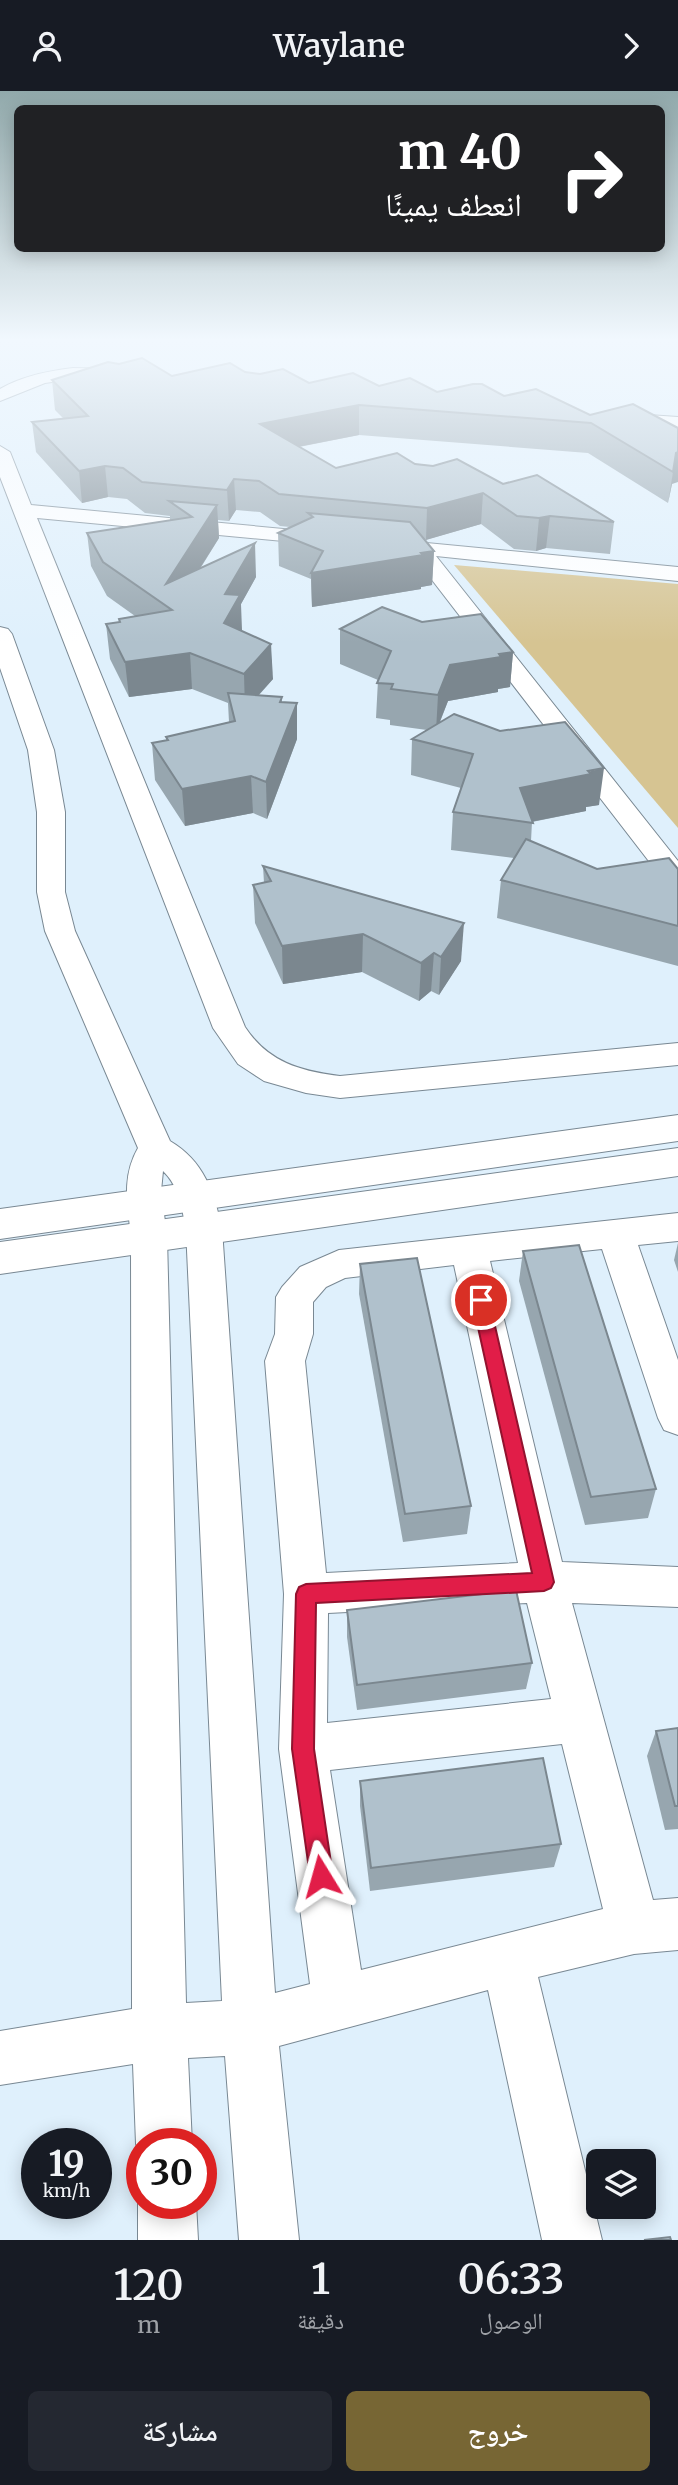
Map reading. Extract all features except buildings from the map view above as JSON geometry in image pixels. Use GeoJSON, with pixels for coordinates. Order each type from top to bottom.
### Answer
{"type":"FeatureCollection","features":[{"type":"Feature","properties":{"kind":"main road"},"geometry":{"type":"LineString","coordinates":[[200,1213],[678,1128]]}},
{"type":"Feature","properties":{"kind":"main road"},"geometry":{"type":"LineString","coordinates":[[0,1224],[148,1220],[678,1162]]}},
{"type":"Feature","properties":{"kind":"main road"},"geometry":{"type":"LineString","coordinates":[[0,1258],[148,1220]]}},
{"type":"Feature","properties":{"kind":"street"},"geometry":{"type":"LineString","coordinates":[[0,452],[219,1004],[237,1043],[251,1059],[286,1077],[306,1083],[340,1087],[678,1054]]}},
{"type":"Feature","properties":{"kind":"street"},"geometry":{"type":"LineString","coordinates":[[25,511],[678,574]]}},
{"type":"Feature","properties":{"kind":"street"},"geometry":{"type":"LineString","coordinates":[[419,549],[678,880]]}},
{"type":"Feature","properties":{"kind":"street"},"geometry":{"type":"LineString","coordinates":[[0,634],[41,750],[51,812],[51,892],[60,931],[156,1149],[181,1165],[189,1176],[200,1213],[250,2027],[269,2240]]}},
{"type":"Feature","properties":{"kind":"street"},"geometry":{"type":"LineString","coordinates":[[156,1149],[142,1172],[142,1184],[148,1220],[159,2032],[163,2128]]}},
{"type":"Feature","properties":{"kind":"street"},"geometry":{"type":"LineString","coordinates":[[339,2004],[303,1749],[306,1594],[285,1361],[294,1334],[295,1297],[313,1277],[339,1264],[678,1227]]}},
{"type":"Feature","properties":{"kind":"street"},"geometry":{"type":"LineString","coordinates":[[615,1233],[678,1418]]}},
{"type":"Feature","properties":{"kind":"street"},"geometry":{"type":"LineString","coordinates":[[0,2058],[159,2032],[250,2027],[507,1958],[656,1926],[580,1719],[544,1582],[469,1249]]}},
{"type":"Feature","properties":{"kind":"street"},"geometry":{"type":"LineString","coordinates":[[306,1594],[544,1582],[678,1587]]}},
{"type":"Feature","properties":{"kind":"street"},"geometry":{"type":"LineString","coordinates":[[303,1749],[580,1719]]}},
{"type":"Feature","properties":{"kind":"street"},"geometry":{"type":"LineString","coordinates":[[507,1958],[572,2240]]}},
{"type":"Feature","properties":{"kind":"street"},"geometry":{"type":"LineString","coordinates":[[167,2219],[168,2240]]}},
{"type":"Feature","properties":{"kind":"shaded area"},"geometry":{"type":"Polygon","coordinates":[[[454,565],[678,584],[678,828],[454,565]]]}},
{"type":"Feature","properties":{"kind":"route"},"geometry":{"type":"LineString","coordinates":[[321,1876],[303,1749],[306,1594],[544,1582],[481,1300]]}}]}
